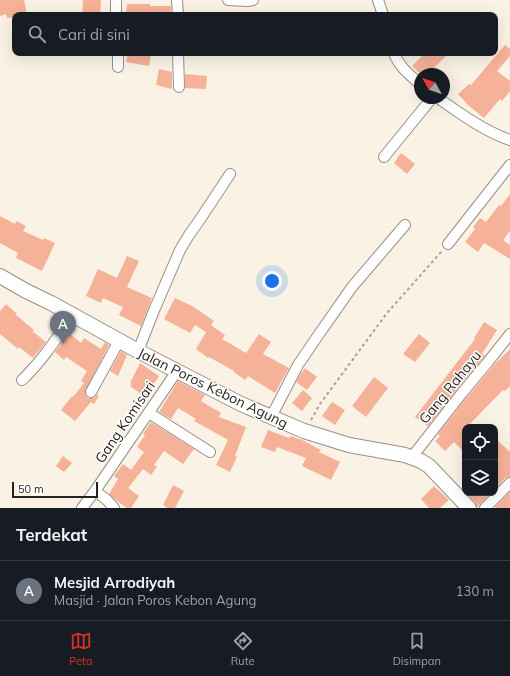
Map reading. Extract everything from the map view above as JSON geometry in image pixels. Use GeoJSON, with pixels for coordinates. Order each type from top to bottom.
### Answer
{"type":"FeatureCollection","features":[{"type":"Feature","properties":{"kind":"main road","name":"Jalan Poros Kebon Agung"},"geometry":{"type":"LineString","coordinates":[[0,276],[119,341],[241,404],[304,431],[349,445],[405,455],[421,461],[429,466],[469,508]]}},
{"type":"Feature","properties":{"kind":"street"},"geometry":{"type":"LineString","coordinates":[[116,0],[116,12]]}},
{"type":"Feature","properties":{"kind":"street"},"geometry":{"type":"LineString","coordinates":[[177,0],[178,12]]}},
{"type":"Feature","properties":{"kind":"street"},"geometry":{"type":"LineString","coordinates":[[228,0],[253,0]]}},
{"type":"Feature","properties":{"kind":"street"},"geometry":{"type":"LineString","coordinates":[[378,0],[382,12]]}},
{"type":"Feature","properties":{"kind":"street"},"geometry":{"type":"LineString","coordinates":[[118,56],[118,67]]}},
{"type":"Feature","properties":{"kind":"street"},"geometry":{"type":"LineString","coordinates":[[178,56],[179,87]]}},
{"type":"Feature","properties":{"kind":"street"},"geometry":{"type":"LineString","coordinates":[[395,56],[406,72],[414,79]]}},
{"type":"Feature","properties":{"kind":"street"},"geometry":{"type":"LineString","coordinates":[[384,158],[427,104]]}},
{"type":"Feature","properties":{"kind":"street"},"geometry":{"type":"LineString","coordinates":[[447,104],[467,118],[499,136],[510,140]]}},
{"type":"Feature","properties":{"kind":"street"},"geometry":{"type":"LineString","coordinates":[[448,244],[510,165]]}},
{"type":"Feature","properties":{"kind":"street"},"geometry":{"type":"LineString","coordinates":[[138,351],[180,250],[230,174]]}},
{"type":"Feature","properties":{"kind":"street"},"geometry":{"type":"LineString","coordinates":[[271,417],[298,365],[316,337],[352,287],[405,225]]}},
{"type":"Feature","properties":{"kind":"street"},"geometry":{"type":"LineString","coordinates":[[22,380],[48,350],[73,315]]}},
{"type":"Feature","properties":{"kind":"street","name":"Gang Rahayu"},"geometry":{"type":"LineString","coordinates":[[412,457],[510,334]]}},
{"type":"Feature","properties":{"kind":"street"},"geometry":{"type":"LineString","coordinates":[[90,392],[119,341]]}},
{"type":"Feature","properties":{"kind":"street","name":"Gang Komisari"},"geometry":{"type":"LineString","coordinates":[[82,508],[177,371]]}},
{"type":"Feature","properties":{"kind":"street"},"geometry":{"type":"LineString","coordinates":[[149,413],[210,452]]}},
{"type":"Feature","properties":{"kind":"street"},"geometry":{"type":"LineString","coordinates":[[485,508],[510,483]]}},
{"type":"Feature","properties":{"kind":"street"},"geometry":{"type":"LineString","coordinates":[[95,491],[107,500],[114,508]]}},
{"type":"Feature","properties":{"kind":"path"},"geometry":{"type":"LineString","coordinates":[[304,431],[320,404],[387,314],[448,244]]}},
{"type":"Feature","properties":{"kind":"building"},"geometry":{"type":"Polygon","coordinates":[[[0,0],[24,0],[27,12],[12,12],[12,17],[7,18],[6,14],[0,16],[0,0]]]}},
{"type":"Feature","properties":{"kind":"building"},"geometry":{"type":"Polygon","coordinates":[[[83,0],[101,0],[100,12],[82,12],[83,0]]]}},
{"type":"Feature","properties":{"kind":"building"},"geometry":{"type":"Polygon","coordinates":[[[127,4],[171,6],[171,12],[126,12],[127,4]]]}},
{"type":"Feature","properties":{"kind":"building"},"geometry":{"type":"Polygon","coordinates":[[[505,45],[510,49],[510,56],[497,71],[510,81],[510,91],[502,101],[500,99],[484,118],[468,105],[458,94],[469,84],[471,85],[496,56],[498,56],[498,53],[505,45]]]}},
{"type":"Feature","properties":{"kind":"building"},"geometry":{"type":"Polygon","coordinates":[[[127,56],[151,56],[149,66],[126,62],[127,56]]]}},
{"type":"Feature","properties":{"kind":"building"},"geometry":{"type":"Polygon","coordinates":[[[422,56],[446,56],[434,68],[414,68],[412,66],[422,56]]]}},
{"type":"Feature","properties":{"kind":"building"},"geometry":{"type":"Polygon","coordinates":[[[159,69],[172,72],[172,89],[156,85],[159,69]]]}},
{"type":"Feature","properties":{"kind":"building"},"geometry":{"type":"Polygon","coordinates":[[[185,74],[207,76],[206,89],[185,88],[185,74]]]}},
{"type":"Feature","properties":{"kind":"building"},"geometry":{"type":"Polygon","coordinates":[[[401,153],[415,164],[407,174],[394,163],[401,153]]]}},
{"type":"Feature","properties":{"kind":"building"},"geometry":{"type":"Polygon","coordinates":[[[510,194],[510,231],[503,240],[510,245],[510,259],[484,243],[478,252],[465,242],[475,229],[473,227],[480,218],[486,222],[510,194]]]}},
{"type":"Feature","properties":{"kind":"building"},"geometry":{"type":"Polygon","coordinates":[[[0,216],[15,224],[16,221],[26,226],[23,231],[43,240],[44,238],[55,243],[42,271],[16,258],[18,253],[0,243],[0,216]]]}},
{"type":"Feature","properties":{"kind":"building"},"geometry":{"type":"Polygon","coordinates":[[[127,256],[139,261],[127,287],[152,298],[141,326],[119,315],[123,307],[103,298],[101,303],[86,296],[98,269],[117,278],[127,256]]]}},
{"type":"Feature","properties":{"kind":"building"},"geometry":{"type":"Polygon","coordinates":[[[175,298],[194,307],[214,321],[211,325],[225,335],[222,339],[246,353],[259,334],[271,342],[263,354],[289,368],[275,393],[248,376],[245,380],[234,371],[209,357],[208,358],[196,349],[206,332],[195,325],[190,333],[164,319],[175,298]]]}},
{"type":"Feature","properties":{"kind":"building"},"geometry":{"type":"Polygon","coordinates":[[[6,304],[17,314],[16,315],[34,330],[32,331],[46,342],[33,358],[19,347],[18,349],[0,334],[0,311],[6,304]]]}},
{"type":"Feature","properties":{"kind":"building"},"geometry":{"type":"Polygon","coordinates":[[[484,322],[497,330],[482,354],[485,356],[428,426],[415,417],[475,339],[474,338],[484,322]]]}},
{"type":"Feature","properties":{"kind":"building"},"geometry":{"type":"Polygon","coordinates":[[[69,333],[81,343],[84,338],[101,349],[105,342],[109,345],[85,392],[85,395],[88,398],[94,398],[97,395],[99,396],[94,404],[91,402],[75,421],[61,410],[84,383],[81,381],[87,371],[66,357],[64,360],[55,352],[69,333]]]}},
{"type":"Feature","properties":{"kind":"building"},"geometry":{"type":"Polygon","coordinates":[[[419,334],[430,343],[415,362],[403,354],[419,334]]]}},
{"type":"Feature","properties":{"kind":"building"},"geometry":{"type":"Polygon","coordinates":[[[510,349],[510,386],[505,391],[503,390],[470,424],[462,424],[462,450],[454,442],[445,451],[435,441],[440,436],[438,434],[495,364],[510,349]]]}},
{"type":"Feature","properties":{"kind":"building"},"geometry":{"type":"Polygon","coordinates":[[[121,351],[127,355],[118,376],[110,371],[121,351]]]}},
{"type":"Feature","properties":{"kind":"building"},"geometry":{"type":"Polygon","coordinates":[[[140,363],[159,376],[145,397],[130,386],[140,363]]]}},
{"type":"Feature","properties":{"kind":"building"},"geometry":{"type":"Polygon","coordinates":[[[305,368],[317,377],[307,390],[296,382],[305,368]]]}},
{"type":"Feature","properties":{"kind":"building"},"geometry":{"type":"Polygon","coordinates":[[[374,377],[388,388],[366,417],[352,406],[374,377]]]}},
{"type":"Feature","properties":{"kind":"building"},"geometry":{"type":"Polygon","coordinates":[[[178,381],[205,395],[201,401],[221,413],[219,417],[246,427],[235,456],[237,457],[230,472],[216,465],[228,440],[194,421],[196,419],[178,408],[171,419],[159,412],[178,381]]]}},
{"type":"Feature","properties":{"kind":"building"},"geometry":{"type":"Polygon","coordinates":[[[303,390],[312,398],[302,411],[292,403],[303,390]]]}},
{"type":"Feature","properties":{"kind":"building"},"geometry":{"type":"Polygon","coordinates":[[[332,402],[345,410],[335,425],[322,416],[332,402]]]}},
{"type":"Feature","properties":{"kind":"building"},"geometry":{"type":"Polygon","coordinates":[[[151,422],[194,449],[183,464],[164,451],[154,465],[157,467],[151,475],[143,469],[128,488],[139,496],[131,508],[127,508],[109,494],[118,479],[114,476],[123,464],[131,470],[144,452],[137,447],[151,422]]]}},
{"type":"Feature","properties":{"kind":"building"},"geometry":{"type":"Polygon","coordinates":[[[268,430],[289,438],[290,436],[302,440],[321,450],[319,452],[340,462],[331,480],[302,466],[306,458],[277,447],[275,452],[261,447],[268,430]]]}},
{"type":"Feature","properties":{"kind":"building"},"geometry":{"type":"Polygon","coordinates":[[[498,441],[510,452],[510,477],[505,478],[498,486],[498,441]]]}},
{"type":"Feature","properties":{"kind":"building"},"geometry":{"type":"Polygon","coordinates":[[[63,456],[72,463],[64,472],[56,466],[63,456]]]}},
{"type":"Feature","properties":{"kind":"building"},"geometry":{"type":"Polygon","coordinates":[[[173,485],[184,491],[175,508],[168,508],[163,505],[173,485]]]}},
{"type":"Feature","properties":{"kind":"building"},"geometry":{"type":"Polygon","coordinates":[[[434,486],[449,500],[440,508],[429,508],[421,499],[434,486]]]}},
{"type":"Feature","properties":{"kind":"building"},"geometry":{"type":"Polygon","coordinates":[[[510,492],[510,508],[495,507],[510,492]]]}},
{"type":"Feature","properties":{"kind":"building"},"geometry":{"type":"Polygon","coordinates":[[[469,496],[488,496],[477,507],[475,502],[469,496]]]}},
{"type":"Feature","properties":{"kind":"place","name":"Mesjid Arrodiyah"},"geometry":{"type":"Point","coordinates":[63,344]}}]}
